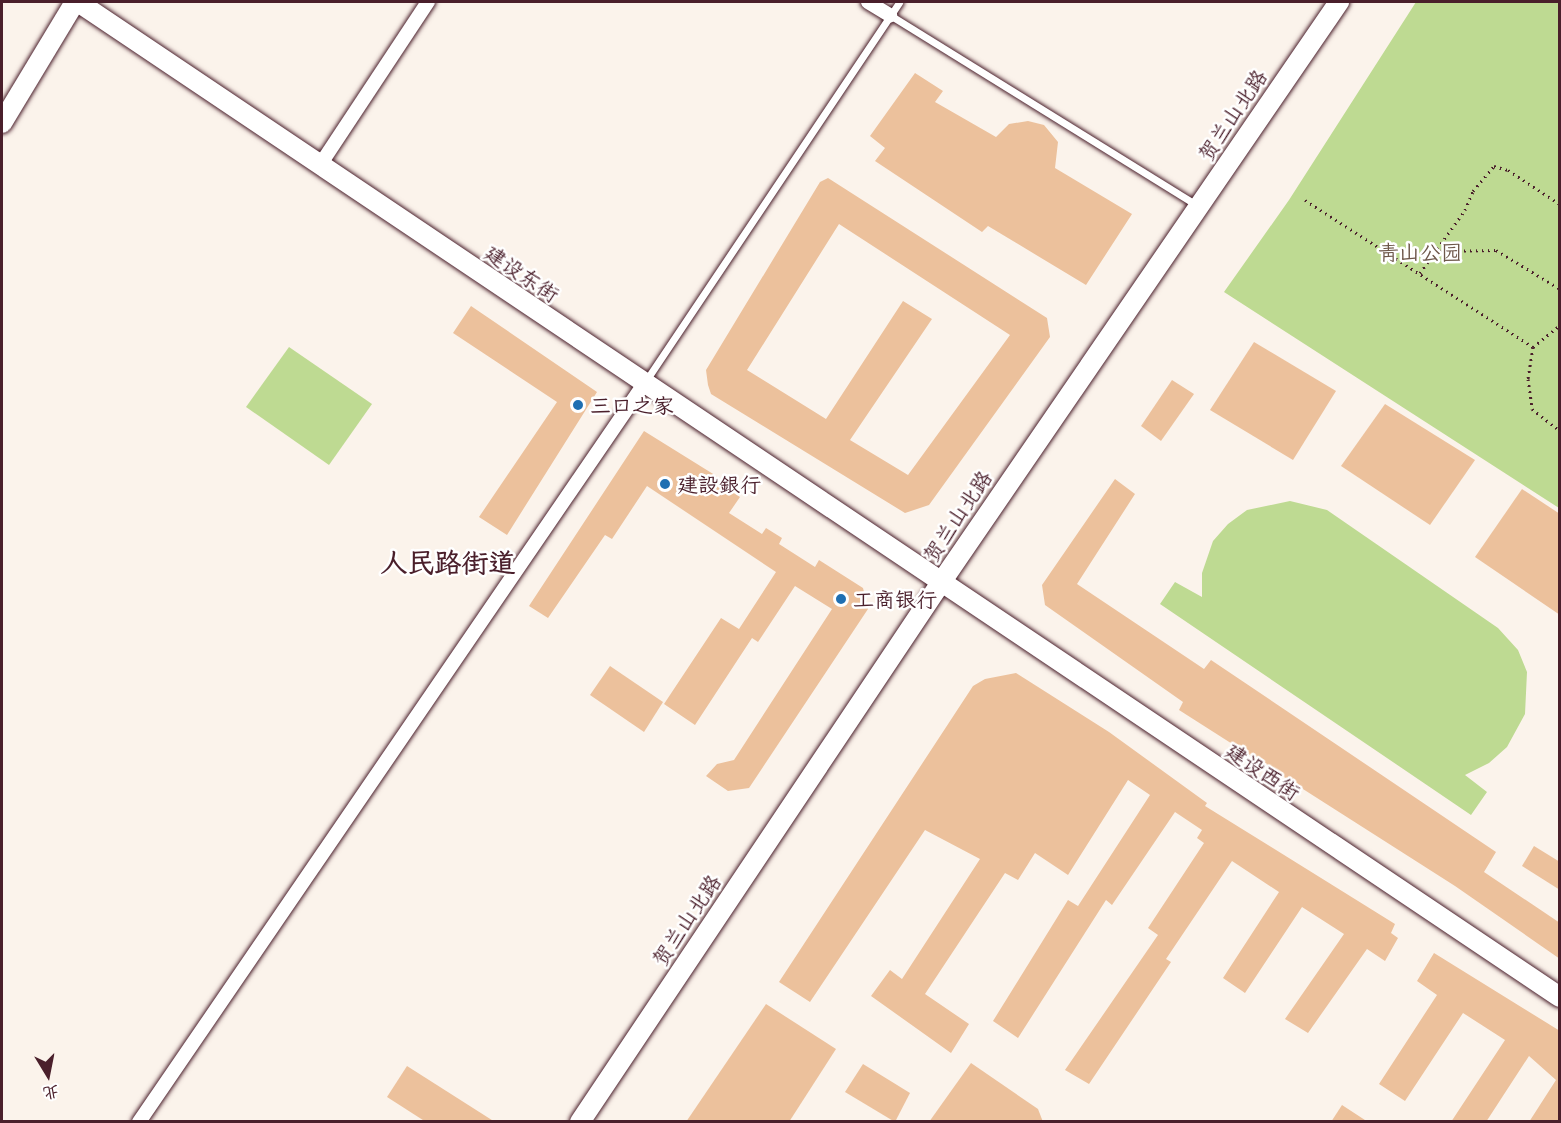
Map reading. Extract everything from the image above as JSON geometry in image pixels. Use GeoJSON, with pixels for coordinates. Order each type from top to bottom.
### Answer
{"type":"FeatureCollection","features":[{"type":"Feature","properties":{"kind":"main road"},"geometry":{"type":"LineString","coordinates":[[2,123],[76,2]]}},
{"type":"Feature","properties":{"kind":"main road","name":"建设东街"},"geometry":{"type":"LineString","coordinates":[[76,2],[940,584]]}},
{"type":"Feature","properties":{"kind":"main road","name":"贺兰山北路"},"geometry":{"type":"LineString","coordinates":[[580,1122],[940,584],[1339,2]]}},
{"type":"Feature","properties":{"kind":"main road","name":"建设西街"},"geometry":{"type":"LineString","coordinates":[[940,584],[1560,997]]}},
{"type":"Feature","properties":{"kind":"street"},"geometry":{"type":"LineString","coordinates":[[320,165],[428,2]]}},
{"type":"Feature","properties":{"kind":"street"},"geometry":{"type":"LineString","coordinates":[[868,2],[890,15]]}},
{"type":"Feature","properties":{"kind":"street"},"geometry":{"type":"LineString","coordinates":[[139,1122],[644,384]]}},
{"type":"Feature","properties":{"kind":"lane"},"geometry":{"type":"LineString","coordinates":[[644,384],[899,2]]}},
{"type":"Feature","properties":{"kind":"lane"},"geometry":{"type":"LineString","coordinates":[[890,15],[1198,206]]}},
{"type":"Feature","properties":{"kind":"path"},"geometry":{"type":"LineString","coordinates":[[1419,274],[1494,166],[1508,170],[1560,204]]}},
{"type":"Feature","properties":{"kind":"path"},"geometry":{"type":"LineString","coordinates":[[1305,200],[1533,347]]}},
{"type":"Feature","properties":{"kind":"path"},"geometry":{"type":"LineString","coordinates":[[1434,251],[1496,250],[1560,290]]}},
{"type":"Feature","properties":{"kind":"path"},"geometry":{"type":"LineString","coordinates":[[1560,325],[1533,347],[1528,371],[1532,410],[1560,431]]}},
{"type":"Feature","properties":{"kind":"green space","name":"青山公园"},"geometry":{"type":"Polygon","coordinates":[[[1416,2],[1559,2],[1559,508],[1224,292],[1289,200],[1416,2]]]}},
{"type":"Feature","properties":{"kind":"green space"},"geometry":{"type":"Polygon","coordinates":[[[289,347],[372,404],[329,465],[246,407],[289,347]]]}},
{"type":"Feature","properties":{"kind":"green space"},"geometry":{"type":"Polygon","coordinates":[[[1290,501],[1327,510],[1498,628],[1518,650],[1527,672],[1525,714],[1507,747],[1489,763],[1465,775],[1487,792],[1471,815],[1160,604],[1175,582],[1202,597],[1202,573],[1213,541],[1228,524],[1247,510],[1290,501]]]}},
{"type":"Feature","properties":{"kind":"building"},"geometry":{"type":"Polygon","coordinates":[[[915,73],[943,91],[935,102],[996,137],[1009,124],[1028,121],[1044,125],[1058,142],[1055,168],[1132,214],[1086,285],[988,226],[982,232],[875,161],[885,148],[870,136],[915,73]]]}},
{"type":"Feature","properties":{"kind":"building"},"geometry":{"type":"Polygon","coordinates":[[[828,178],[1047,318],[1050,337],[929,505],[905,513],[711,394],[708,385],[706,370],[820,182],[828,178]],[[839,224],[747,370],[826,419],[903,301],[932,319],[850,440],[908,475],[1010,335],[839,224]]]}},
{"type":"Feature","properties":{"kind":"building"},"geometry":{"type":"Polygon","coordinates":[[[471,306],[597,392],[507,535],[479,517],[557,402],[453,333],[471,306]]]}},
{"type":"Feature","properties":{"kind":"building"},"geometry":{"type":"Polygon","coordinates":[[[1254,342],[1336,391],[1293,460],[1210,410],[1254,342]]]}},
{"type":"Feature","properties":{"kind":"building"},"geometry":{"type":"Polygon","coordinates":[[[1172,380],[1194,394],[1161,441],[1141,426],[1172,380]]]}},
{"type":"Feature","properties":{"kind":"building"},"geometry":{"type":"Polygon","coordinates":[[[1385,404],[1475,460],[1430,525],[1341,466],[1385,404]]]}},
{"type":"Feature","properties":{"kind":"building"},"geometry":{"type":"Polygon","coordinates":[[[644,431],[718,477],[716,482],[740,497],[729,513],[762,534],[766,528],[782,538],[779,544],[815,567],[819,560],[863,588],[868,609],[749,788],[728,791],[706,776],[717,764],[734,760],[832,609],[795,586],[758,642],[752,638],[695,725],[664,704],[721,618],[739,629],[776,572],[647,486],[612,539],[605,535],[548,618],[529,606],[644,431]]]}},
{"type":"Feature","properties":{"kind":"building"},"geometry":{"type":"Polygon","coordinates":[[[1115,479],[1135,494],[1077,584],[1204,669],[1211,660],[1496,852],[1484,872],[1560,923],[1560,959],[1455,886],[1179,710],[1183,702],[1045,605],[1042,585],[1115,479]]]}},
{"type":"Feature","properties":{"kind":"building"},"geometry":{"type":"Polygon","coordinates":[[[1522,489],[1560,514],[1560,615],[1475,557],[1522,489]]]}},
{"type":"Feature","properties":{"kind":"building"},"geometry":{"type":"Polygon","coordinates":[[[610,666],[663,702],[644,732],[590,695],[610,666]]]}},
{"type":"Feature","properties":{"kind":"building"},"geometry":{"type":"Polygon","coordinates":[[[1016,673],[1109,732],[1207,803],[1205,806],[1395,924],[1391,933],[1398,938],[1385,961],[1367,949],[1308,1033],[1285,1019],[1344,934],[1302,907],[1245,993],[1223,978],[1279,892],[1232,861],[1166,959],[1171,962],[1089,1084],[1065,1070],[1158,935],[1148,928],[1204,843],[1197,838],[1202,830],[1175,812],[1112,905],[1106,900],[1018,1038],[993,1021],[1068,900],[1078,906],[1150,795],[1128,780],[1068,875],[1035,853],[1018,880],[1005,873],[925,994],[969,1024],[951,1053],[871,996],[890,970],[902,979],[980,859],[925,830],[810,1002],[779,982],[973,686],[985,679],[1016,673]]]}},
{"type":"Feature","properties":{"kind":"building"},"geometry":{"type":"Polygon","coordinates":[[[1534,846],[1560,862],[1560,890],[1522,866],[1534,846]]]}},
{"type":"Feature","properties":{"kind":"building"},"geometry":{"type":"Polygon","coordinates":[[[1434,953],[1560,1031],[1560,1122],[1529,1122],[1556,1080],[1529,1056],[1486,1122],[1451,1122],[1505,1040],[1463,1013],[1405,1101],[1379,1084],[1437,995],[1417,981],[1434,953]]]}},
{"type":"Feature","properties":{"kind":"building"},"geometry":{"type":"Polygon","coordinates":[[[766,1004],[836,1049],[789,1122],[686,1122],[766,1004]]]}},
{"type":"Feature","properties":{"kind":"building"},"geometry":{"type":"Polygon","coordinates":[[[971,1063],[1038,1109],[1043,1122],[929,1122],[971,1063]]]}},
{"type":"Feature","properties":{"kind":"building"},"geometry":{"type":"Polygon","coordinates":[[[863,1064],[910,1093],[895,1122],[845,1092],[863,1064]]]}},
{"type":"Feature","properties":{"kind":"building"},"geometry":{"type":"Polygon","coordinates":[[[407,1066],[495,1122],[426,1122],[387,1097],[407,1066]]]}},
{"type":"Feature","properties":{"kind":"building"},"geometry":{"type":"Polygon","coordinates":[[[1342,1105],[1368,1122],[1331,1122],[1342,1105]]]}},
{"type":"Feature","properties":{"kind":"place","name":"三口之家"},"geometry":{"type":"Point","coordinates":[578,405]}},
{"type":"Feature","properties":{"kind":"place","name":"建設銀行"},"geometry":{"type":"Point","coordinates":[665,484]}},
{"type":"Feature","properties":{"kind":"place","name":"工商银行"},"geometry":{"type":"Point","coordinates":[841,599]}},
{"type":"Feature","properties":{"kind":"district","name":"人民路街道"},"geometry":{"type":"Point","coordinates":[448,562]}}]}
